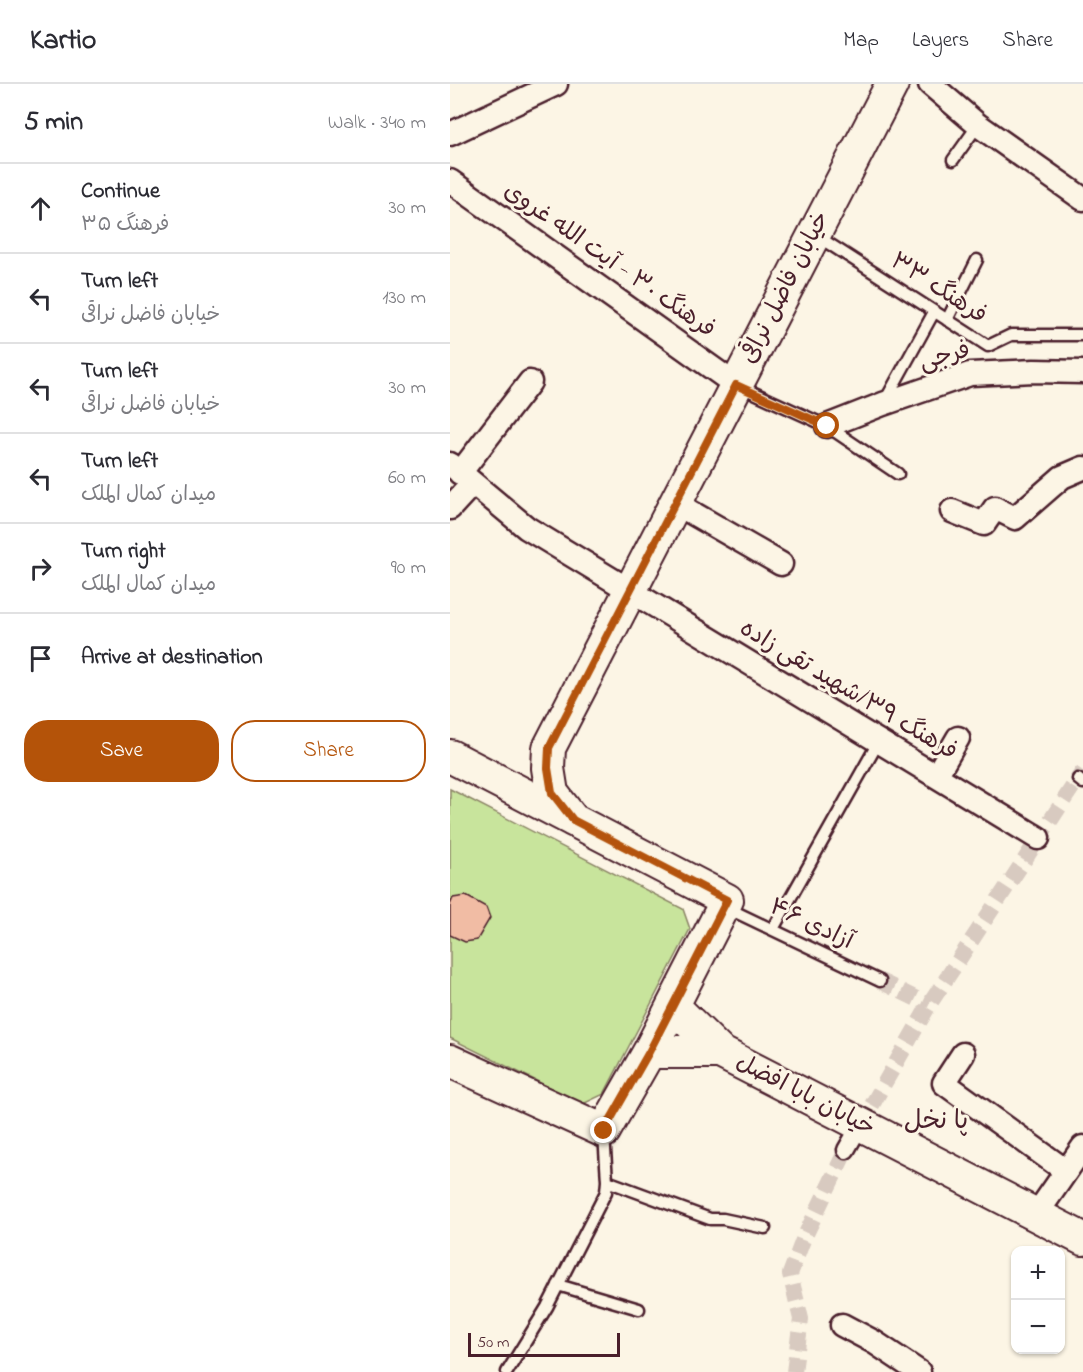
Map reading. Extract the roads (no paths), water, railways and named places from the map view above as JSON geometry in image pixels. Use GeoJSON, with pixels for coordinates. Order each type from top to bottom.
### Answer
{"type":"FeatureCollection","features":[{"type":"Feature","properties":{"kind":"main road","name":"خیابان فاضل نراقی"},"geometry":{"type":"LineString","coordinates":[[573,820],[552,793],[548,768],[549,748],[892,84]]}},
{"type":"Feature","properties":{"kind":"main road","name":"خیابان فاضل نراقی"},"geometry":{"type":"LineString","coordinates":[[487,776],[523,766],[549,748]]}},
{"type":"Feature","properties":{"kind":"main road"},"geometry":{"type":"LineString","coordinates":[[450,756],[727,900],[649,1052],[604,1131],[450,1061]]}},
{"type":"Feature","properties":{"kind":"main road","name":"خیابان بابا افضل"},"geometry":{"type":"LineString","coordinates":[[672,1006],[720,1052],[853,1137],[1036,1215],[1083,1239]]}},
{"type":"Feature","properties":{"kind":"main road","name":"خیابان بابا افضل"},"geometry":{"type":"LineString","coordinates":[[649,1052],[720,1052]]}},
{"type":"Feature","properties":{"kind":"street"},"geometry":{"type":"LineString","coordinates":[[455,124],[556,84]]}},
{"type":"Feature","properties":{"kind":"street"},"geometry":{"type":"LineString","coordinates":[[930,84],[978,124],[1083,199]]}},
{"type":"Feature","properties":{"kind":"street","name":"فرهنگ ۳۰ - آیت الله غروی"},"geometry":{"type":"LineString","coordinates":[[450,181],[736,385]]}},
{"type":"Feature","properties":{"kind":"street","name":"فرجی"},"geometry":{"type":"LineString","coordinates":[[827,426],[970,374],[1083,372]]}},
{"type":"Feature","properties":{"kind":"street"},"geometry":{"type":"LineString","coordinates":[[450,508],[461,473],[530,382]]}},
{"type":"Feature","properties":{"kind":"street"},"geometry":{"type":"LineString","coordinates":[[952,511],[984,524],[995,508],[1015,518],[1062,477],[1083,468]]}},
{"type":"Feature","properties":{"kind":"street","name":"فرهنگ ۳۹/شهید تقی زاده"},"geometry":{"type":"LineString","coordinates":[[461,473],[527,528],[1038,838]]}},
{"type":"Feature","properties":{"kind":"street"},"geometry":{"type":"LineString","coordinates":[[675,503],[781,564]]}},
{"type":"Feature","properties":{"kind":"street"},"geometry":{"type":"LineString","coordinates":[[936,776],[958,738]]}},
{"type":"Feature","properties":{"kind":"street"},"geometry":{"type":"LineString","coordinates":[[963,1054],[944,1083],[1066,1172]]}},
{"type":"Feature","properties":{"kind":"street"},"geometry":{"type":"LineString","coordinates":[[1036,1215],[1083,1147]]}},
{"type":"Feature","properties":{"kind":"street"},"geometry":{"type":"LineString","coordinates":[[842,1325],[874,1342],[919,1372]]}},
{"type":"Feature","properties":{"kind":"lane"},"geometry":{"type":"LineString","coordinates":[[953,160],[978,124]]}},
{"type":"Feature","properties":{"kind":"lane","name":"فرهنگ ۳۳"},"geometry":{"type":"LineString","coordinates":[[814,234],[988,346],[1011,335],[1083,335]]}},
{"type":"Feature","properties":{"kind":"lane"},"geometry":{"type":"LineString","coordinates":[[947,320],[977,260]]}},
{"type":"Feature","properties":{"kind":"lane"},"geometry":{"type":"LineString","coordinates":[[883,404],[934,312]]}},
{"type":"Feature","properties":{"kind":"lane"},"geometry":{"type":"LineString","coordinates":[[736,385],[827,426],[898,474]]}},
{"type":"Feature","properties":{"kind":"lane"},"geometry":{"type":"LineString","coordinates":[[773,929],[879,741]]}},
{"type":"Feature","properties":{"kind":"lane","name":"آزادی ۴۶"},"geometry":{"type":"LineString","coordinates":[[724,907],[880,981]]}},
{"type":"Feature","properties":{"kind":"lane"},"geometry":{"type":"LineString","coordinates":[[507,1372],[547,1307],[606,1192],[604,1131]]}},
{"type":"Feature","properties":{"kind":"lane"},"geometry":{"type":"LineString","coordinates":[[607,1181],[710,1218],[765,1228]]}},
{"type":"Feature","properties":{"kind":"lane"},"geometry":{"type":"LineString","coordinates":[[558,1285],[639,1309]]}},
{"type":"Feature","properties":{"kind":"tunnel"},"geometry":{"type":"LineString","coordinates":[[872,1105],[929,1005],[1083,771]]}},
{"type":"Feature","properties":{"kind":"tunnel"},"geometry":{"type":"LineString","coordinates":[[880,981],[929,1005]]}},
{"type":"Feature","properties":{"kind":"tunnel"},"geometry":{"type":"LineString","coordinates":[[794,1372],[801,1319],[790,1274],[803,1240],[846,1150]]}},
{"type":"Feature","properties":{"kind":"district","name":"پا نخل"},"geometry":{"type":"Point","coordinates":[936,1122]}}]}
